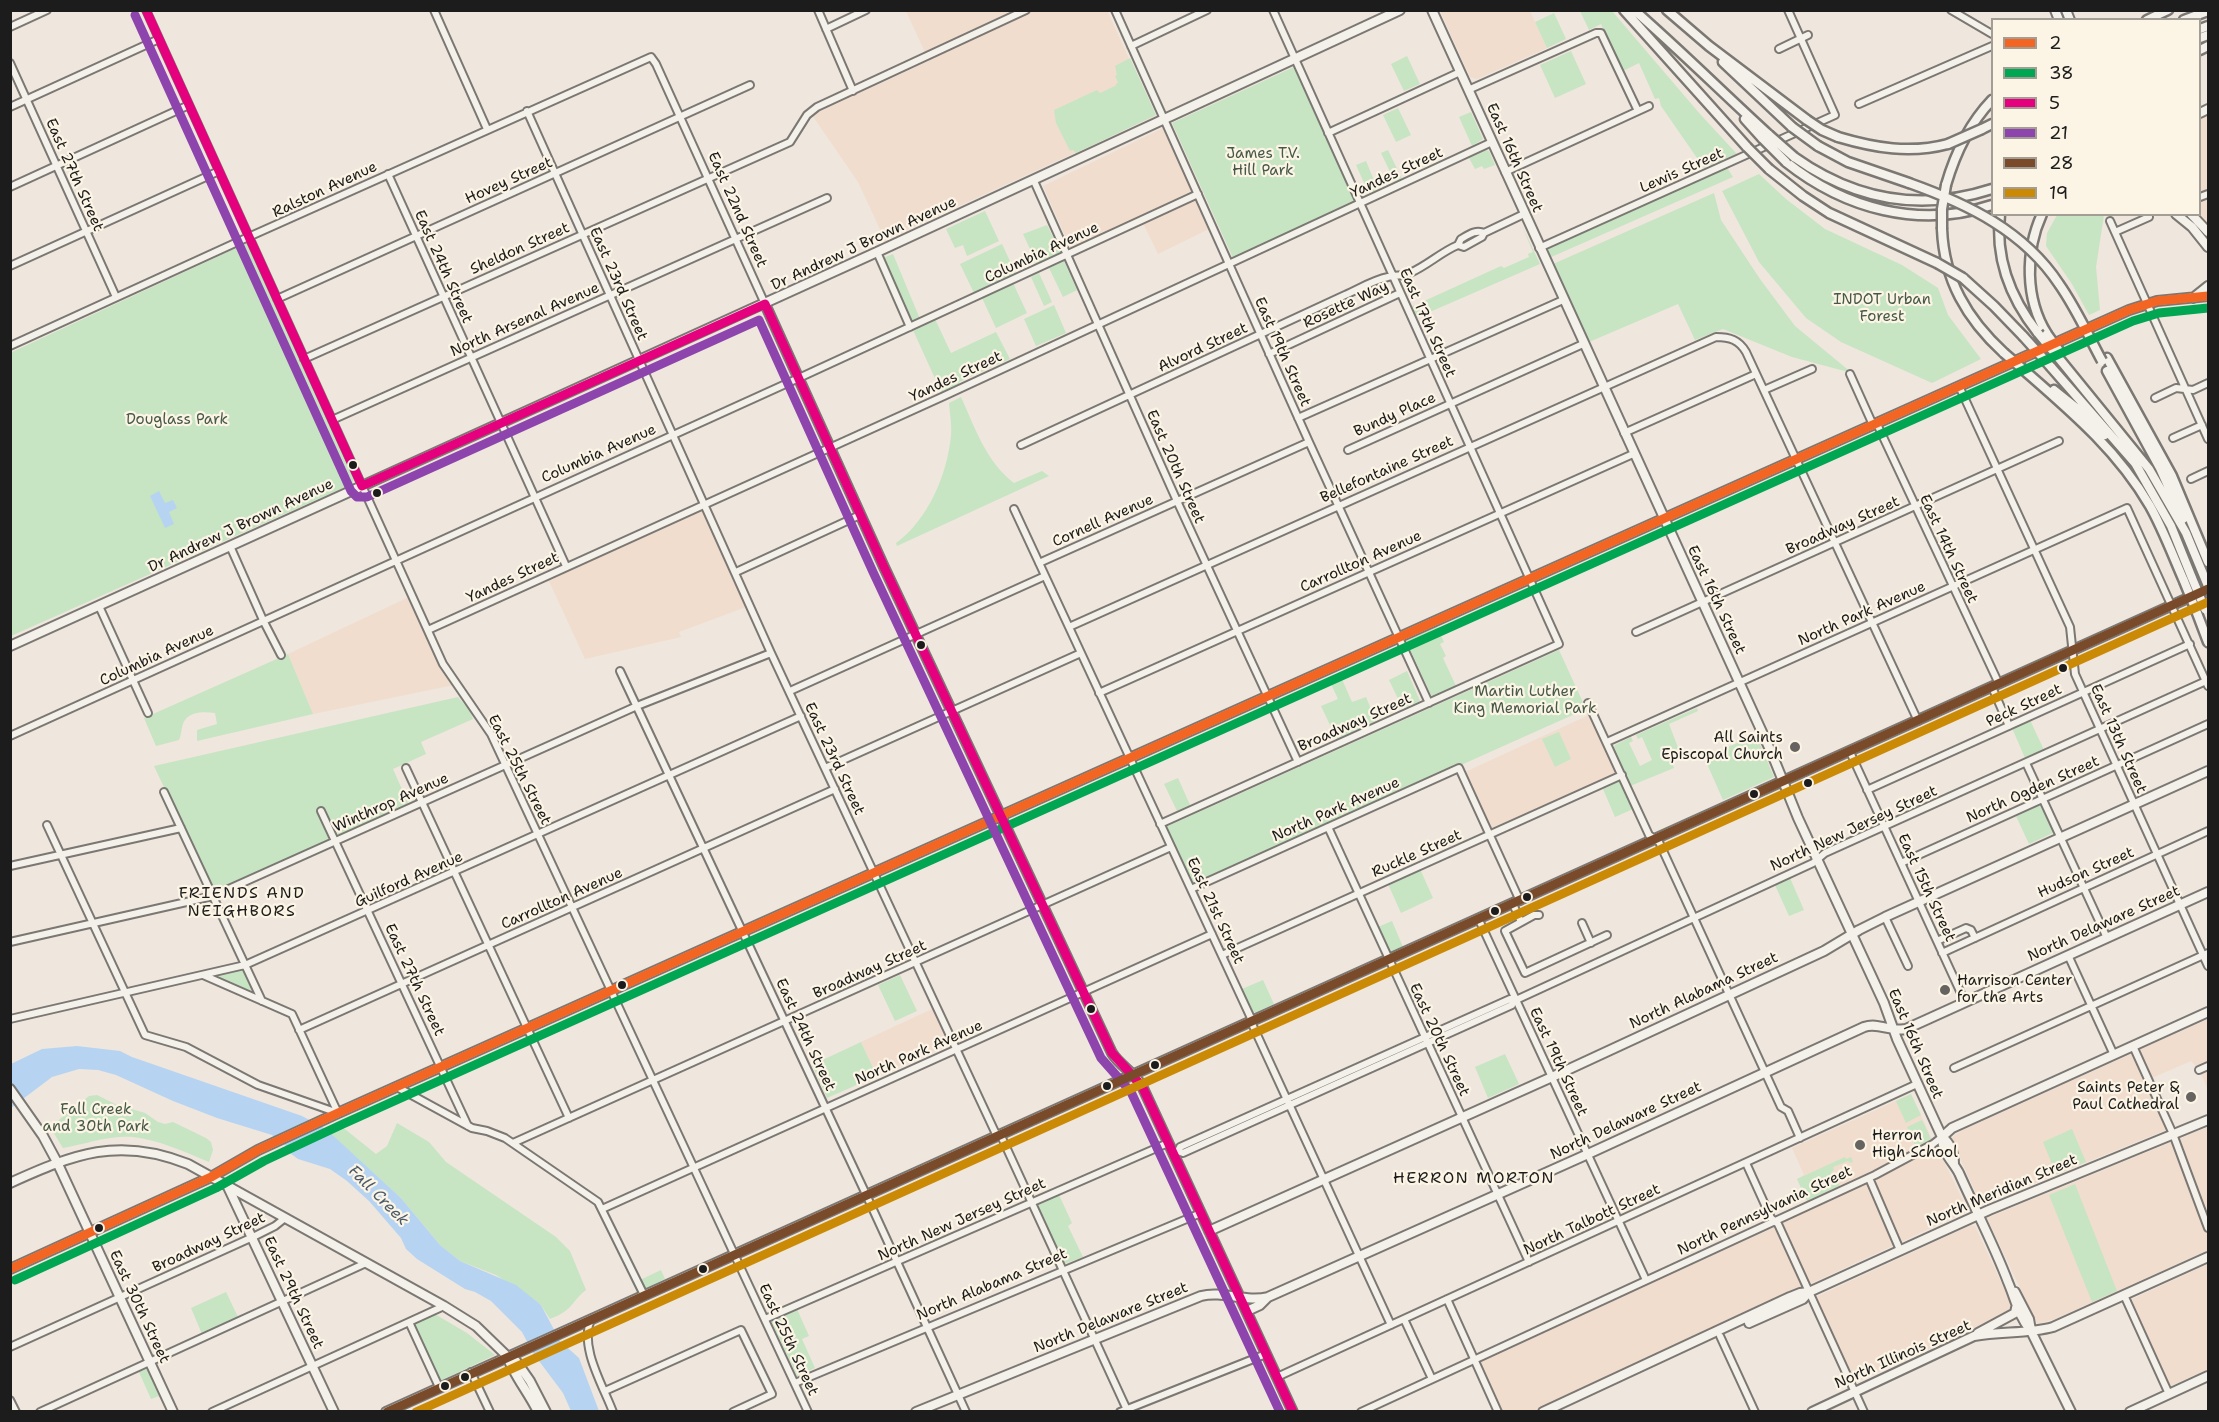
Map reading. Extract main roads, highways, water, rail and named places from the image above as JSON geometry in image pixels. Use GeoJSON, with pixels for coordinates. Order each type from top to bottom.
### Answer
{"type":"FeatureCollection","features":[{"type":"Feature","properties":{"kind":"highway"},"geometry":{"type":"LineString","coordinates":[[1624,10],[1769,169],[1829,213],[1937,263],[1963,278],[1994,306],[2135,463],[2161,506],[2188,579]]}},
{"type":"Feature","properties":{"kind":"highway"},"geometry":{"type":"LineString","coordinates":[[1634,10],[1686,55],[1790,160],[1838,196],[1882,211],[1909,215],[1948,216],[1991,206]]}},
{"type":"Feature","properties":{"kind":"highway"},"geometry":{"type":"LineString","coordinates":[[1667,10],[1702,40],[1807,120],[1838,137],[1862,144],[1901,150],[1927,148],[1948,144],[1991,124]]}},
{"type":"Feature","properties":{"kind":"highway"},"geometry":{"type":"LineString","coordinates":[[2152,18],[2168,10]]}},
{"type":"Feature","properties":{"kind":"highway"},"geometry":{"type":"LineString","coordinates":[[2189,18],[2208,11]]}},
{"type":"Feature","properties":{"kind":"highway"},"geometry":{"type":"LineString","coordinates":[[1702,40],[1792,127],[1818,146],[1848,162],[1948,197],[1990,219],[2041,261],[2059,284],[2172,476],[2208,562]]}},
{"type":"Feature","properties":{"kind":"highway"},"geometry":{"type":"LineString","coordinates":[[1991,101],[1967,132],[1946,185],[1942,229],[1946,266],[1957,294],[1978,327],[2025,372],[2082,421],[2123,466],[2150,506],[2188,579],[2204,613],[2208,642]]}},
{"type":"Feature","properties":{"kind":"highway"},"geometry":{"type":"LineString","coordinates":[[1790,160],[1840,184],[1893,199],[1931,202],[1957,199],[1991,189]]}},
{"type":"Feature","properties":{"kind":"highway"},"geometry":{"type":"LineString","coordinates":[[2000,216],[2000,250],[2007,281],[2017,302],[2149,469],[2192,545]]}},
{"type":"Feature","properties":{"kind":"highway"},"geometry":{"type":"LineString","coordinates":[[2041,216],[2033,241],[2030,272],[2033,300],[2043,333]]}},
{"type":"Feature","properties":{"kind":"highway"},"geometry":{"type":"LineString","coordinates":[[2104,360],[2168,483],[2208,588]]}},
{"type":"Feature","properties":{"kind":"highway"},"geometry":{"type":"LineString","coordinates":[[2025,372],[2067,399],[2108,437],[2161,506]]}},
{"type":"Feature","properties":{"kind":"main road","name":"Dr Andrew J Brown Avenue"},"geometry":{"type":"LineString","coordinates":[[10,646],[1034,181],[1400,10]]}},
{"type":"Feature","properties":{"kind":"main road","name":"East 16th Street"},"geometry":{"type":"LineString","coordinates":[[1432,10],[1784,781],[1942,1137],[1942,1146],[1948,1159],[1954,1164],[2008,1282]]}},
{"type":"Feature","properties":{"kind":"main road"},"geometry":{"type":"LineString","coordinates":[[2181,216],[2208,247]]}},
{"type":"Feature","properties":{"kind":"main road"},"geometry":{"type":"LineString","coordinates":[[2193,216],[2208,232]]}},
{"type":"Feature","properties":{"kind":"main road"},"geometry":{"type":"LineString","coordinates":[[2192,299],[2208,286]]}},
{"type":"Feature","properties":{"kind":"main road"},"geometry":{"type":"LineString","coordinates":[[10,1269],[211,1177],[272,1144],[338,1113],[2129,310],[2147,304],[2208,296]]}},
{"type":"Feature","properties":{"kind":"main road","name":"East 22nd Street"},"geometry":{"type":"LineString","coordinates":[[765,304],[860,515],[1113,1056],[1142,1086],[1168,1143],[1175,1152],[1293,1412]]}},
{"type":"Feature","properties":{"kind":"main road"},"geometry":{"type":"LineString","coordinates":[[386,1412],[1517,903],[2173,606],[2208,588]]}},
{"type":"Feature","properties":{"kind":"main road","name":"North Alabama Street"},"geometry":{"type":"LineString","coordinates":[[1209,1231],[1552,1077],[1824,951],[1851,934],[1919,902],[2208,771]]}},
{"type":"Feature","properties":{"kind":"main road","name":"North Delaware Street"},"geometry":{"type":"LineString","coordinates":[[916,1412],[1205,1295],[1217,1294],[1260,1299],[1268,1297],[1867,1026],[1906,1029],[2208,892]]}},
{"type":"Feature","properties":{"kind":"main road","name":"North Pennsylvania Street"},"geometry":{"type":"LineString","coordinates":[[1942,1137],[1952,1128],[2208,1012]]}},
{"type":"Feature","properties":{"kind":"main road","name":"East 30th Street"},"geometry":{"type":"LineString","coordinates":[[10,1089],[43,1136],[57,1162],[173,1412]]}},
{"type":"Feature","properties":{"kind":"main road","name":"North Meridian Street"},"geometry":{"type":"LineString","coordinates":[[1543,1412],[1743,1321],[1790,1297],[1809,1292],[1978,1215],[2208,1120]]}},
{"type":"Feature","properties":{"kind":"main road"},"geometry":{"type":"LineString","coordinates":[[10,1183],[57,1162],[98,1151],[139,1151],[180,1161],[444,1306],[476,1326],[507,1356],[516,1361],[546,1412]]}},
{"type":"Feature","properties":{"kind":"main road","name":"East 29th Street"},"geometry":{"type":"LineString","coordinates":[[227,1186],[334,1412]]}},
{"type":"Feature","properties":{"kind":"main road","name":"North Illinois Street"},"geometry":{"type":"LineString","coordinates":[[1812,1412],[1974,1336],[1995,1332],[2031,1331],[2055,1326],[2208,1257]]}},
{"type":"Feature","properties":{"kind":"main road"},"geometry":{"type":"LineString","coordinates":[[2008,1282],[2022,1321],[2031,1331],[2071,1412]]}},
{"type":"Feature","properties":{"kind":"main road"},"geometry":{"type":"LineString","coordinates":[[2008,1282],[2026,1310],[2030,1319],[2031,1331]]}},
{"type":"Feature","properties":{"kind":"main road","name":"North Meridian Street"},"geometry":{"type":"LineString","coordinates":[[1556,1412],[1803,1299],[1809,1292]]}},
{"type":"Feature","properties":{"kind":"main road"},"geometry":{"type":"LineString","coordinates":[[1246,1311],[1260,1305],[1268,1297]]}},
{"type":"Feature","properties":{"kind":"main road"},"geometry":{"type":"LineString","coordinates":[[1974,1336],[2015,1313],[2016,1307]]}},
{"type":"Feature","properties":{"kind":"main road"},"geometry":{"type":"LineString","coordinates":[[507,1356],[538,1412]]}},
{"type":"Feature","properties":{"kind":"main road"},"geometry":{"type":"LineString","coordinates":[[2130,1412],[2208,1376]]}},
{"type":"Feature","properties":{"kind":"water"},"geometry":{"type":"Polygon","coordinates":[[[159,491],[165,503],[173,500],[177,508],[169,512],[174,524],[165,528],[150,496],[159,491]]]}},
{"type":"Feature","properties":{"kind":"water","name":"Fall Creek"},"geometry":{"type":"Polygon","coordinates":[[[77,1046],[120,1051],[302,1116],[326,1129],[401,1198],[440,1245],[460,1261],[516,1285],[541,1305],[560,1341],[579,1358],[599,1411],[571,1411],[563,1393],[533,1353],[522,1332],[491,1301],[465,1289],[417,1259],[406,1249],[401,1238],[369,1201],[347,1181],[330,1169],[298,1159],[272,1135],[217,1118],[116,1075],[98,1070],[79,1069],[52,1077],[11,1108],[11,1064],[42,1049],[77,1046]]]}},
{"type":"Feature","properties":{"kind":"place","name":"All Saints Episcopal Church"},"geometry":{"type":"Point","coordinates":[1795,747]}},
{"type":"Feature","properties":{"kind":"place","name":"Harrison Center for the Arts"},"geometry":{"type":"Point","coordinates":[1945,990]}},
{"type":"Feature","properties":{"kind":"place","name":"Saints Peter & Paul Cathedral"},"geometry":{"type":"Point","coordinates":[2191,1097]}},
{"type":"Feature","properties":{"kind":"place","name":"Herron High School"},"geometry":{"type":"Point","coordinates":[1860,1145]}},
{"type":"Feature","properties":{"kind":"district","name":"FRIENDS AND NEIGHBORS"},"geometry":{"type":"Point","coordinates":[242,903]}},
{"type":"Feature","properties":{"kind":"district","name":"HERRON MORTON"},"geometry":{"type":"Point","coordinates":[1474,1179]}},
{"type":"Feature","properties":{"kind":"park label","name":"James T.V. Hill Park"},"geometry":{"type":"Point","coordinates":[1263,162]}},
{"type":"Feature","properties":{"kind":"park label","name":"INDOT Urban Forest"},"geometry":{"type":"Point","coordinates":[1882,308]}},
{"type":"Feature","properties":{"kind":"park label","name":"Douglass Park"},"geometry":{"type":"Point","coordinates":[177,420]}},
{"type":"Feature","properties":{"kind":"park label","name":"Martin Luther King Memorial Park"},"geometry":{"type":"Point","coordinates":[1525,700]}},
{"type":"Feature","properties":{"kind":"park label","name":"Fall Creek and 30th Park"},"geometry":{"type":"Point","coordinates":[96,1118]}}]}
